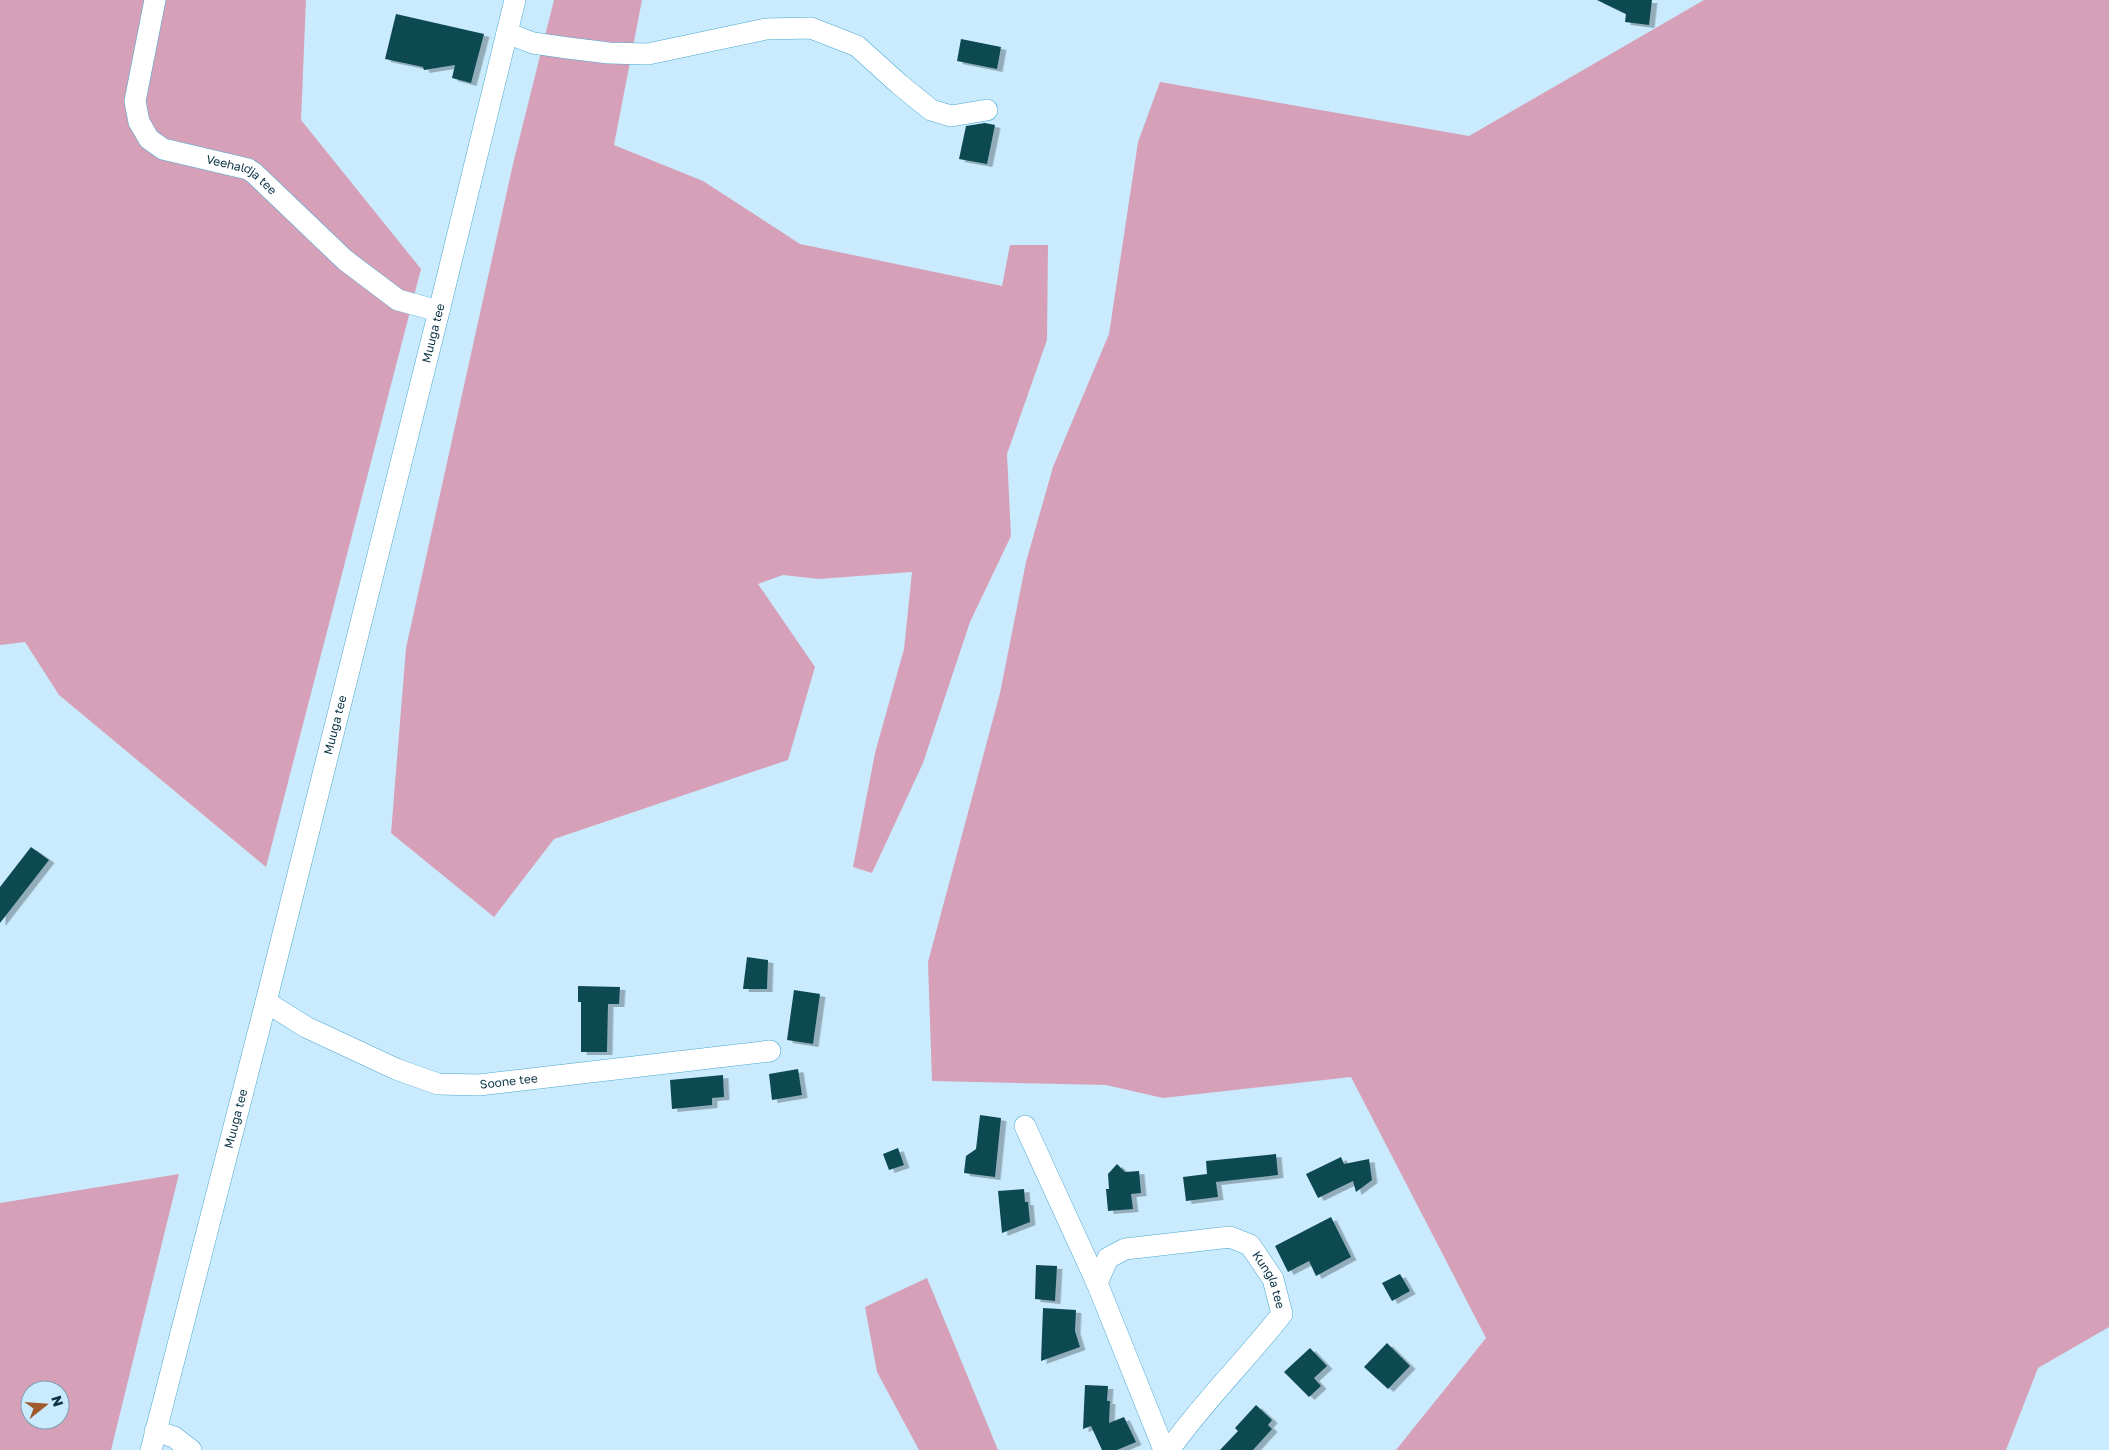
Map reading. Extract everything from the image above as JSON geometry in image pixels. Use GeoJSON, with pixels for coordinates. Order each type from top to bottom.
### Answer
{"type":"FeatureCollection","features":[{"type":"Feature","properties":{"kind":"street","name":"Veehaldja tee"},"geometry":{"type":"LineString","coordinates":[[155,0],[135,101],[139,122],[149,139],[163,149],[248,169],[345,260],[398,300],[439,312]]}},
{"type":"Feature","properties":{"kind":"street","name":"Muuga tee"},"geometry":{"type":"LineString","coordinates":[[153,1440],[266,1002],[515,0]]}},
{"type":"Feature","properties":{"kind":"street"},"geometry":{"type":"LineString","coordinates":[[507,33],[533,43],[609,54],[648,54],[766,29],[811,28],[857,46],[931,110],[951,116],[987,110]]}},
{"type":"Feature","properties":{"kind":"street","name":"Soone tee"},"geometry":{"type":"LineString","coordinates":[[266,1002],[306,1027],[396,1069],[438,1084],[479,1085],[770,1051]]}},
{"type":"Feature","properties":{"kind":"street"},"geometry":{"type":"LineString","coordinates":[[1025,1126],[1097,1282],[1164,1450]]}},
{"type":"Feature","properties":{"kind":"street","name":"Kungla tee"},"geometry":{"type":"LineString","coordinates":[[1097,1282],[1108,1258],[1125,1249],[1230,1237],[1250,1245],[1272,1279],[1282,1314],[1252,1352],[1182,1432],[1169,1450]]}},
{"type":"Feature","properties":{"kind":"street"},"geometry":{"type":"LineString","coordinates":[[153,1440],[174,1437],[191,1450]]}},
{"type":"Feature","properties":{"kind":"shaded area"},"geometry":{"type":"Polygon","coordinates":[[[0,0],[306,0],[301,120],[421,269],[266,867],[59,695],[25,642],[0,645],[0,0]]]}},
{"type":"Feature","properties":{"kind":"shaded area"},"geometry":{"type":"Polygon","coordinates":[[[554,0],[642,0],[614,145],[703,181],[800,244],[1002,286],[1010,245],[1048,245],[1047,340],[1007,454],[1011,536],[970,622],[923,763],[872,873],[853,867],[875,753],[904,649],[912,572],[819,579],[783,575],[758,584],[815,667],[788,760],[554,839],[494,917],[391,833],[406,648],[513,164],[554,0]]]}},
{"type":"Feature","properties":{"kind":"shaded area"},"geometry":{"type":"Polygon","coordinates":[[[1704,0],[2109,0],[2109,1327],[2038,1368],[2006,1450],[1396,1450],[1486,1338],[1351,1077],[1163,1098],[1106,1085],[932,1081],[928,962],[1000,693],[1026,562],[1053,467],[1109,334],[1138,142],[1160,82],[1469,136],[1704,0]]]}},
{"type":"Feature","properties":{"kind":"shaded area"},"geometry":{"type":"Polygon","coordinates":[[[179,1174],[111,1450],[0,1450],[0,1203],[179,1174]]]}},
{"type":"Feature","properties":{"kind":"shaded area"},"geometry":{"type":"Polygon","coordinates":[[[927,1278],[998,1450],[919,1450],[877,1372],[865,1307],[927,1278]]]}},
{"type":"Feature","properties":{"kind":"building"},"geometry":{"type":"Polygon","coordinates":[[[1597,0],[1652,0],[1649,25],[1625,22],[1626,14],[1597,0]]]}},
{"type":"Feature","properties":{"kind":"building"},"geometry":{"type":"Polygon","coordinates":[[[396,14],[484,34],[471,83],[452,78],[455,65],[424,70],[423,67],[385,59],[396,14]]]}},
{"type":"Feature","properties":{"kind":"building"},"geometry":{"type":"Polygon","coordinates":[[[961,39],[1001,47],[997,69],[957,61],[961,39]]]}},
{"type":"Feature","properties":{"kind":"building"},"geometry":{"type":"Polygon","coordinates":[[[985,123],[995,125],[987,164],[959,159],[966,126],[985,123]]]}},
{"type":"Feature","properties":{"kind":"building"},"geometry":{"type":"Polygon","coordinates":[[[31,847],[49,860],[0,923],[0,887],[31,847]]]}},
{"type":"Feature","properties":{"kind":"building"},"geometry":{"type":"Polygon","coordinates":[[[747,957],[768,960],[767,989],[743,989],[747,957]]]}},
{"type":"Feature","properties":{"kind":"building"},"geometry":{"type":"Polygon","coordinates":[[[578,986],[620,987],[619,1004],[608,1004],[607,1052],[581,1052],[581,1002],[578,1002],[578,986]]]}},
{"type":"Feature","properties":{"kind":"building"},"geometry":{"type":"Polygon","coordinates":[[[794,990],[820,994],[813,1044],[787,1040],[794,990]]]}},
{"type":"Feature","properties":{"kind":"building"},"geometry":{"type":"Polygon","coordinates":[[[798,1069],[802,1095],[772,1100],[769,1074],[798,1069]]]}},
{"type":"Feature","properties":{"kind":"building"},"geometry":{"type":"Polygon","coordinates":[[[723,1075],[724,1097],[712,1098],[712,1105],[672,1109],[670,1080],[723,1075]]]}},
{"type":"Feature","properties":{"kind":"building"},"geometry":{"type":"Polygon","coordinates":[[[980,1115],[1001,1118],[995,1177],[964,1173],[966,1156],[976,1149],[980,1115]]]}},
{"type":"Feature","properties":{"kind":"building"},"geometry":{"type":"Polygon","coordinates":[[[898,1148],[904,1165],[889,1170],[883,1154],[898,1148]]]}},
{"type":"Feature","properties":{"kind":"building"},"geometry":{"type":"Polygon","coordinates":[[[1276,1154],[1278,1175],[1216,1182],[1218,1197],[1186,1201],[1183,1177],[1207,1174],[1206,1161],[1276,1154]]]}},
{"type":"Feature","properties":{"kind":"building"},"geometry":{"type":"Polygon","coordinates":[[[1341,1157],[1344,1164],[1369,1159],[1372,1180],[1356,1192],[1353,1181],[1318,1198],[1306,1174],[1341,1157]]]}},
{"type":"Feature","properties":{"kind":"building"},"geometry":{"type":"Polygon","coordinates":[[[1117,1164],[1125,1172],[1139,1171],[1141,1193],[1131,1194],[1133,1209],[1108,1211],[1106,1189],[1109,1189],[1108,1174],[1117,1164]]]}},
{"type":"Feature","properties":{"kind":"building"},"geometry":{"type":"Polygon","coordinates":[[[1024,1189],[1025,1202],[1028,1202],[1030,1222],[1002,1233],[998,1191],[1024,1189]]]}},
{"type":"Feature","properties":{"kind":"building"},"geometry":{"type":"Polygon","coordinates":[[[1331,1217],[1351,1257],[1316,1276],[1309,1261],[1288,1272],[1275,1246],[1331,1217]]]}},
{"type":"Feature","properties":{"kind":"building"},"geometry":{"type":"Polygon","coordinates":[[[1036,1265],[1057,1266],[1055,1301],[1035,1299],[1036,1265]]]}},
{"type":"Feature","properties":{"kind":"building"},"geometry":{"type":"Polygon","coordinates":[[[1400,1274],[1410,1291],[1392,1301],[1382,1283],[1400,1274]]]}},
{"type":"Feature","properties":{"kind":"building"},"geometry":{"type":"Polygon","coordinates":[[[1043,1308],[1076,1310],[1075,1331],[1080,1347],[1041,1361],[1043,1308]]]}},
{"type":"Feature","properties":{"kind":"building"},"geometry":{"type":"Polygon","coordinates":[[[1387,1343],[1410,1366],[1388,1389],[1364,1367],[1387,1343]]]}},
{"type":"Feature","properties":{"kind":"building"},"geometry":{"type":"Polygon","coordinates":[[[1310,1348],[1327,1366],[1314,1378],[1321,1386],[1309,1397],[1284,1372],[1310,1348]]]}},
{"type":"Feature","properties":{"kind":"building"},"geometry":{"type":"Polygon","coordinates":[[[1085,1385],[1108,1386],[1107,1401],[1110,1401],[1109,1423],[1124,1417],[1136,1442],[1117,1450],[1102,1450],[1091,1426],[1083,1429],[1085,1385]]]}},
{"type":"Feature","properties":{"kind":"building"},"geometry":{"type":"Polygon","coordinates":[[[1256,1405],[1272,1420],[1268,1425],[1272,1429],[1253,1450],[1220,1450],[1238,1431],[1235,1428],[1256,1405]]]}}]}
